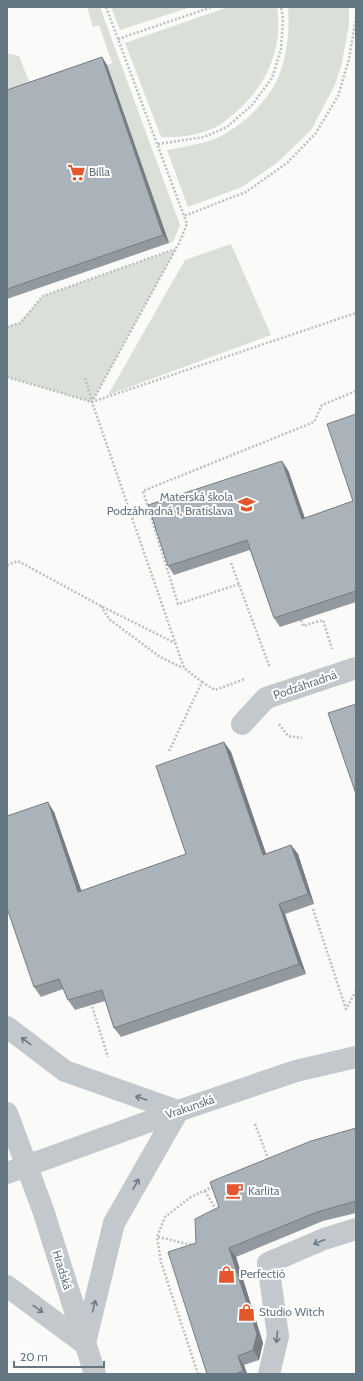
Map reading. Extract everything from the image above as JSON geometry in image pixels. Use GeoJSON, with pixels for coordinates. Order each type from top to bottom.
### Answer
{"type":"FeatureCollection","features":[{"type":"Feature","properties":{"kind":"street","name":"Podzáhradná"},"geometry":{"type":"LineString","coordinates":[[242,724],[266,698],[356,668]]}},
{"type":"Feature","properties":{"kind":"street"},"geometry":{"type":"LineString","coordinates":[[7,1027],[65,1071],[178,1111],[114,1223],[85,1344],[7,1286]]}},
{"type":"Feature","properties":{"kind":"street","name":"Vrakunská"},"geometry":{"type":"LineString","coordinates":[[7,1173],[178,1111],[296,1071],[356,1058]]}},
{"type":"Feature","properties":{"kind":"street","name":"Hradská"},"geometry":{"type":"LineString","coordinates":[[7,1113],[43,1210],[95,1374]]}},
{"type":"Feature","properties":{"kind":"street"},"geometry":{"type":"LineString","coordinates":[[268,1374],[278,1336],[268,1263],[324,1240],[356,1229]]}},
{"type":"Feature","properties":{"kind":"path"},"geometry":{"type":"LineString","coordinates":[[92,402],[176,249],[187,224],[106,7]]}},
{"type":"Feature","properties":{"kind":"path"},"geometry":{"type":"LineString","coordinates":[[118,39],[212,7]]}},
{"type":"Feature","properties":{"kind":"path"},"geometry":{"type":"LineString","coordinates":[[158,144],[204,137],[227,127],[252,105],[272,78],[281,49],[283,19],[281,7]]}},
{"type":"Feature","properties":{"kind":"path"},"geometry":{"type":"LineString","coordinates":[[184,216],[246,192],[287,163],[316,133],[338,96],[350,60],[356,17]]}},
{"type":"Feature","properties":{"kind":"path"},"geometry":{"type":"LineString","coordinates":[[7,328],[20,323],[43,296],[176,249]]}},
{"type":"Feature","properties":{"kind":"path"},"geometry":{"type":"LineString","coordinates":[[7,377],[92,402],[356,314]]}},
{"type":"Feature","properties":{"kind":"path"},"geometry":{"type":"LineString","coordinates":[[85,378],[184,668]]}},
{"type":"Feature","properties":{"kind":"path"},"geometry":{"type":"LineString","coordinates":[[239,584],[178,604],[142,490],[314,422],[322,405],[356,391]]}},
{"type":"Feature","properties":{"kind":"path"},"geometry":{"type":"LineString","coordinates":[[7,565],[18,562],[175,643]]}},
{"type":"Feature","properties":{"kind":"path"},"geometry":{"type":"LineString","coordinates":[[231,563],[270,670]]}},
{"type":"Feature","properties":{"kind":"path"},"geometry":{"type":"LineString","coordinates":[[101,606],[109,619],[160,657],[184,668],[202,682],[169,751]]}},
{"type":"Feature","properties":{"kind":"path"},"geometry":{"type":"LineString","coordinates":[[301,620],[303,626],[323,620],[332,649]]}},
{"type":"Feature","properties":{"kind":"path"},"geometry":{"type":"LineString","coordinates":[[276,720],[288,736],[302,738]]}},
{"type":"Feature","properties":{"kind":"path"},"geometry":{"type":"LineString","coordinates":[[313,909],[346,1009],[356,991]]}},
{"type":"Feature","properties":{"kind":"path"},"geometry":{"type":"LineString","coordinates":[[90,1001],[110,1063]]}},
{"type":"Feature","properties":{"kind":"path"},"geometry":{"type":"LineString","coordinates":[[255,1124],[270,1164]]}},
{"type":"Feature","properties":{"kind":"path"},"geometry":{"type":"LineString","coordinates":[[198,1374],[161,1262],[158,1237],[165,1217],[191,1197],[220,1184]]}},
{"type":"Feature","properties":{"kind":"path"},"geometry":{"type":"LineString","coordinates":[[205,1191],[220,1216]]}},
{"type":"Feature","properties":{"kind":"path"},"geometry":{"type":"LineString","coordinates":[[158,1237],[195,1246]]}},
{"type":"Feature","properties":{"kind":"shaded area"},"geometry":{"type":"Polygon","coordinates":[[[87,7],[100,7],[180,225],[173,242],[169,243],[107,65],[112,63],[99,25],[93,27],[87,7]]]}},
{"type":"Feature","properties":{"kind":"shaded area"},"geometry":{"type":"Polygon","coordinates":[[[111,7],[191,7],[120,30],[111,7]]]}},
{"type":"Feature","properties":{"kind":"shaded area"},"geometry":{"type":"Polygon","coordinates":[[[228,7],[277,7],[277,39],[274,54],[262,82],[242,107],[220,125],[205,132],[176,137],[161,137],[125,43],[228,7]]]}},
{"type":"Feature","properties":{"kind":"shaded area"},"geometry":{"type":"Polygon","coordinates":[[[288,7],[349,7],[349,25],[341,67],[334,87],[311,130],[278,162],[242,187],[188,207],[167,150],[201,143],[221,136],[240,124],[265,100],[276,82],[283,65],[289,25],[288,7]]]}},
{"type":"Feature","properties":{"kind":"shaded area"},"geometry":{"type":"Polygon","coordinates":[[[7,53],[19,56],[33,91],[7,100],[7,53]]]}},
{"type":"Feature","properties":{"kind":"shaded area"},"geometry":{"type":"Polygon","coordinates":[[[231,244],[271,335],[108,395],[185,260],[231,244]]]}},
{"type":"Feature","properties":{"kind":"shaded area"},"geometry":{"type":"Polygon","coordinates":[[[176,249],[92,402],[7,377],[7,327],[20,323],[43,296],[176,249]]]}},
{"type":"Feature","properties":{"kind":"building","name":"Billa"},"geometry":{"type":"Polygon","coordinates":[[[102,57],[163,235],[7,289],[7,90],[102,57]]]}},
{"type":"Feature","properties":{"kind":"building"},"geometry":{"type":"Polygon","coordinates":[[[356,414],[356,591],[274,618],[247,540],[168,566],[148,505],[282,461],[302,519],[353,501],[327,424],[356,414]]]}},
{"type":"Feature","properties":{"kind":"building"},"geometry":{"type":"Polygon","coordinates":[[[356,704],[356,794],[328,713],[356,704]]]}},
{"type":"Feature","properties":{"kind":"building"},"geometry":{"type":"Polygon","coordinates":[[[224,742],[263,855],[291,845],[308,894],[279,904],[299,964],[114,1028],[102,990],[68,1000],[59,979],[34,987],[7,908],[7,816],[48,802],[78,892],[186,854],[156,766],[224,742]]]}},
{"type":"Feature","properties":{"kind":"building"},"geometry":{"type":"Polygon","coordinates":[[[356,1128],[356,1201],[317,1212],[229,1248],[257,1334],[253,1350],[238,1356],[243,1371],[235,1374],[207,1374],[168,1252],[196,1243],[195,1219],[219,1207],[210,1182],[311,1141],[356,1128]]]}},
{"type":"Feature","properties":{"kind":"place","name":"Billa"},"geometry":{"type":"Point","coordinates":[76,172]}},
{"type":"Feature","properties":{"kind":"place","name":"Materská škola Podzáhradná 1, Bratislava"},"geometry":{"type":"Point","coordinates":[246,504]}},
{"type":"Feature","properties":{"kind":"place","name":"Karlita"},"geometry":{"type":"Point","coordinates":[235,1191]}},
{"type":"Feature","properties":{"kind":"place","name":"Perfectió"},"geometry":{"type":"Point","coordinates":[227,1274]}},
{"type":"Feature","properties":{"kind":"place","name":"Studio Witch"},"geometry":{"type":"Point","coordinates":[246,1312]}}]}
